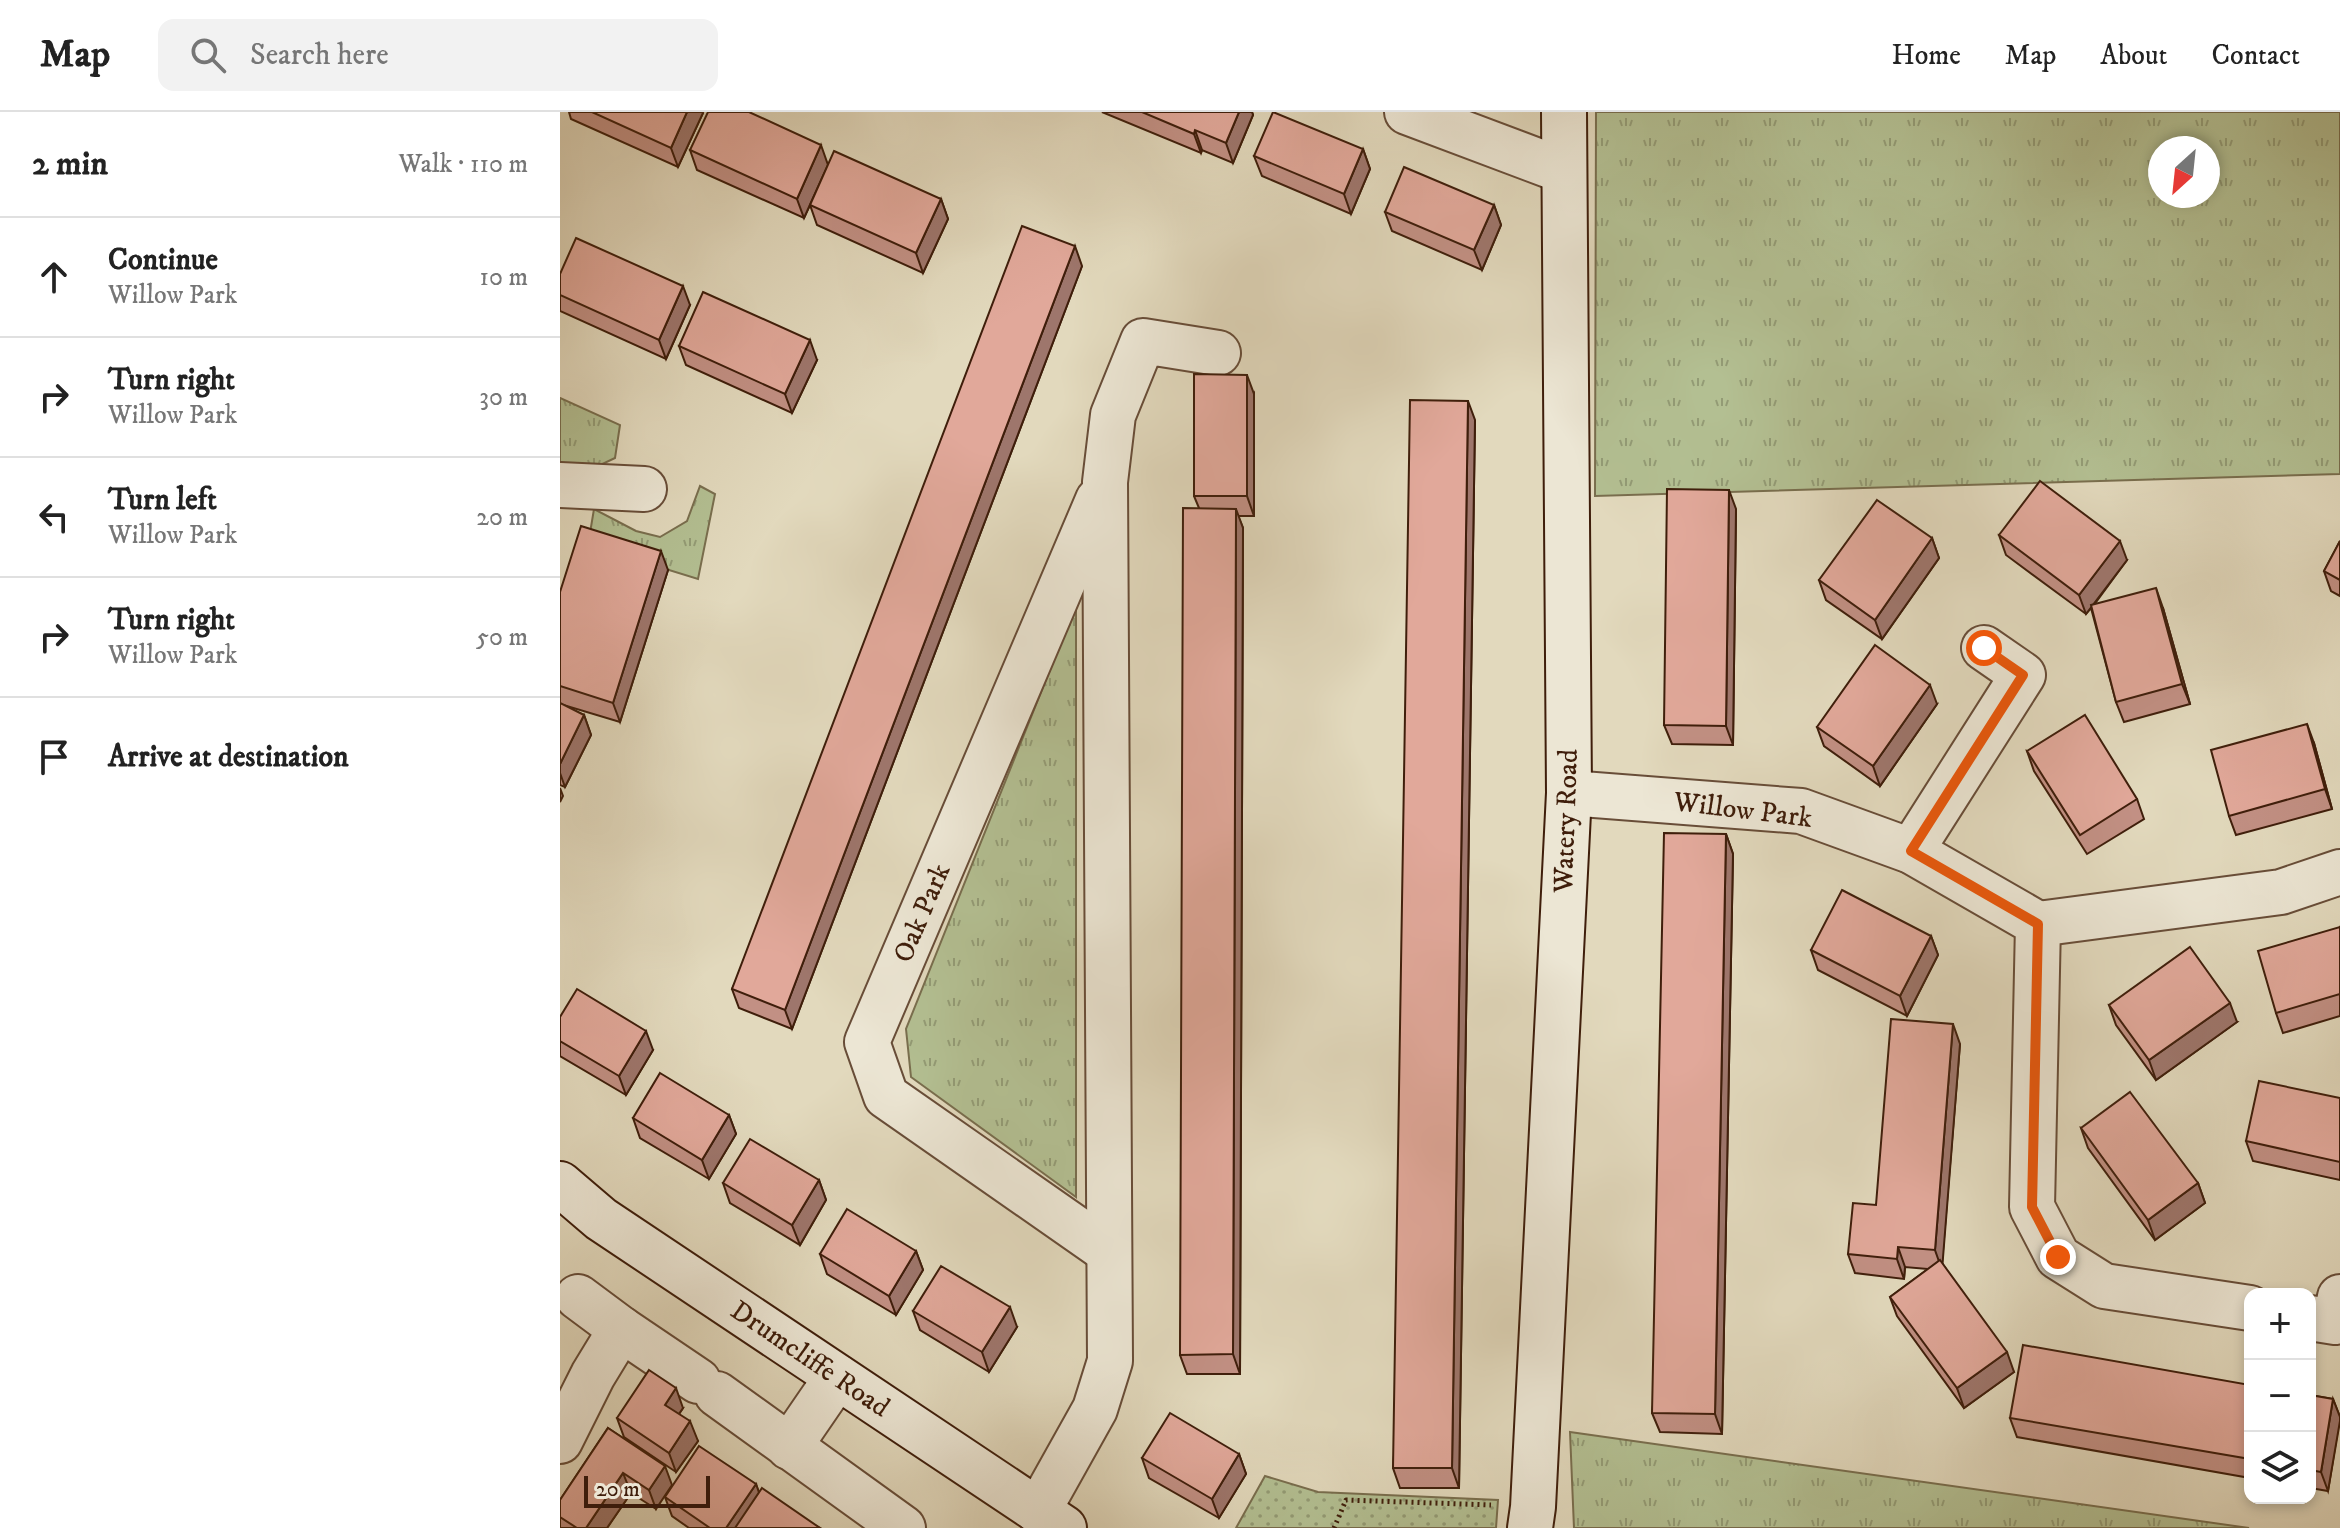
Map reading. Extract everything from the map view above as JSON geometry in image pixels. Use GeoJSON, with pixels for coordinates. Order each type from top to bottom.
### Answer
{"type":"FeatureCollection","features":[{"type":"Feature","properties":{"kind":"street"},"geometry":{"type":"LineString","coordinates":[[1407,112],[1564,171]]}},
{"type":"Feature","properties":{"kind":"street","name":"Watery Road"},"geometry":{"type":"LineString","coordinates":[[1532,1517],[1569,793],[1564,112]]}},
{"type":"Feature","properties":{"kind":"street","name":"Oak Park"},"geometry":{"type":"LineString","coordinates":[[1051,1520],[1095,1409],[1110,1361],[1105,482],[1113,415],[1143,341],[1218,353]]}},
{"type":"Feature","properties":{"kind":"street","name":"Oak Park"},"geometry":{"type":"LineString","coordinates":[[1105,482],[867,1042],[886,1096],[1108,1251]]}},
{"type":"Feature","properties":{"kind":"street"},"geometry":{"type":"LineString","coordinates":[[560,485],[644,489]]}},
{"type":"Feature","properties":{"kind":"street"},"geometry":{"type":"LineString","coordinates":[[1911,851],[2023,675],[1984,648]]}},
{"type":"Feature","properties":{"kind":"street","name":"Willow Park"},"geometry":{"type":"LineString","coordinates":[[1569,793],[1801,811],[1911,851],[2038,924]]}},
{"type":"Feature","properties":{"kind":"street"},"geometry":{"type":"LineString","coordinates":[[2244,1307],[2104,1286],[2058,1257],[2032,1207],[2038,924],[2281,892],[2340,872]]}},
{"type":"Feature","properties":{"kind":"street","name":"Drumcliffe Road"},"geometry":{"type":"LineString","coordinates":[[560,1184],[601,1219],[1051,1520]]}},
{"type":"Feature","properties":{"kind":"street"},"geometry":{"type":"LineString","coordinates":[[578,1297],[903,1528]]}},
{"type":"Feature","properties":{"kind":"street"},"geometry":{"type":"LineString","coordinates":[[2316,1319],[2335,1322],[2340,1297]]}},
{"type":"Feature","properties":{"kind":"street"},"geometry":{"type":"LineString","coordinates":[[560,1441],[598,1365],[621,1329]]}},
{"type":"Feature","properties":{"kind":"street"},"geometry":{"type":"LineString","coordinates":[[789,1447],[837,1377]]}},
{"type":"Feature","properties":{"kind":"path"},"geometry":{"type":"LineString","coordinates":[[1334,1528],[1346,1500],[1532,1517]]}},
{"type":"Feature","properties":{"kind":"green space"},"geometry":{"type":"Polygon","coordinates":[[[1596,112],[2340,112],[2340,474],[1595,496],[1596,112]]]}},
{"type":"Feature","properties":{"kind":"green space"},"geometry":{"type":"Polygon","coordinates":[[[560,398],[620,425],[615,458],[594,468],[560,466],[560,398]]]}},
{"type":"Feature","properties":{"kind":"green space"},"geometry":{"type":"Polygon","coordinates":[[[700,486],[715,494],[698,579],[588,545],[594,509],[636,531],[660,537],[687,521],[700,486]]]}},
{"type":"Feature","properties":{"kind":"green space"},"geometry":{"type":"Polygon","coordinates":[[[1076,605],[1076,1197],[911,1077],[906,1029],[1076,605]]]}},
{"type":"Feature","properties":{"kind":"green space"},"geometry":{"type":"Polygon","coordinates":[[[1570,1432],[2249,1528],[1574,1528],[1570,1432]]]}},
{"type":"Feature","properties":{"kind":"green space"},"geometry":{"type":"Polygon","coordinates":[[[1265,1476],[1318,1492],[1498,1500],[1496,1528],[1236,1528],[1265,1476]]]}},
{"type":"Feature","properties":{"kind":"building"},"geometry":{"type":"Polygon","coordinates":[[[592,112],[687,112],[671,148],[592,112]]]}},
{"type":"Feature","properties":{"kind":"building"},"geometry":{"type":"Polygon","coordinates":[[[708,112],[749,112],[821,145],[797,199],[690,150],[708,112]]]}},
{"type":"Feature","properties":{"kind":"building"},"geometry":{"type":"Polygon","coordinates":[[[1142,112],[1239,112],[1226,143],[1195,130],[1194,134],[1142,112]]]}},
{"type":"Feature","properties":{"kind":"building"},"geometry":{"type":"Polygon","coordinates":[[[1273,112],[1363,149],[1344,194],[1254,156],[1273,112]]]}},
{"type":"Feature","properties":{"kind":"building"},"geometry":{"type":"Polygon","coordinates":[[[834,151],[941,199],[916,253],[810,205],[834,151]]]}},
{"type":"Feature","properties":{"kind":"building"},"geometry":{"type":"Polygon","coordinates":[[[1404,167],[1494,205],[1474,250],[1385,212],[1404,167]]]}},
{"type":"Feature","properties":{"kind":"building"},"geometry":{"type":"Polygon","coordinates":[[[1022,226],[1075,246],[785,1010],[732,989],[1022,226]]]}},
{"type":"Feature","properties":{"kind":"building"},"geometry":{"type":"Polygon","coordinates":[[[576,238],[683,286],[659,340],[560,295],[560,274],[576,238]]]}},
{"type":"Feature","properties":{"kind":"building"},"geometry":{"type":"Polygon","coordinates":[[[703,292],[810,340],[785,394],[679,346],[703,292]]]}},
{"type":"Feature","properties":{"kind":"building"},"geometry":{"type":"Polygon","coordinates":[[[1194,374],[1247,375],[1247,496],[1194,496],[1194,374]]]}},
{"type":"Feature","properties":{"kind":"building"},"geometry":{"type":"Polygon","coordinates":[[[1410,400],[1468,401],[1452,1468],[1393,1468],[1410,400]]]}},
{"type":"Feature","properties":{"kind":"building"},"geometry":{"type":"Polygon","coordinates":[[[2040,481],[2120,541],[2079,595],[1999,535],[2040,481]]]}},
{"type":"Feature","properties":{"kind":"building"},"geometry":{"type":"Polygon","coordinates":[[[1667,489],[1729,490],[1726,726],[1664,725],[1667,489]]]}},
{"type":"Feature","properties":{"kind":"building"},"geometry":{"type":"Polygon","coordinates":[[[1877,500],[1932,538],[1875,620],[1819,580],[1877,500]]]}},
{"type":"Feature","properties":{"kind":"building"},"geometry":{"type":"Polygon","coordinates":[[[1183,508],[1236,509],[1233,1354],[1180,1355],[1183,508]]]}},
{"type":"Feature","properties":{"kind":"building"},"geometry":{"type":"Polygon","coordinates":[[[581,526],[661,551],[613,703],[560,686],[560,592],[581,526]]]}},
{"type":"Feature","properties":{"kind":"building"},"geometry":{"type":"Polygon","coordinates":[[[2340,541],[2340,580],[2324,571],[2340,541]]]}},
{"type":"Feature","properties":{"kind":"building"},"geometry":{"type":"Polygon","coordinates":[[[2156,588],[2182,684],[2116,702],[2091,605],[2156,588]]]}},
{"type":"Feature","properties":{"kind":"building"},"geometry":{"type":"Polygon","coordinates":[[[1875,645],[1930,685],[1873,766],[1817,727],[1875,645]]]}},
{"type":"Feature","properties":{"kind":"building"},"geometry":{"type":"Polygon","coordinates":[[[560,703],[584,715],[560,764],[560,703]]]}},
{"type":"Feature","properties":{"kind":"building"},"geometry":{"type":"Polygon","coordinates":[[[2085,715],[2137,799],[2080,835],[2027,751],[2085,715]]]}},
{"type":"Feature","properties":{"kind":"building"},"geometry":{"type":"Polygon","coordinates":[[[2307,724],[2325,789],[2229,816],[2211,750],[2307,724]]]}},
{"type":"Feature","properties":{"kind":"building"},"geometry":{"type":"Polygon","coordinates":[[[1664,833],[1726,834],[1715,1414],[1652,1413],[1664,833]]]}},
{"type":"Feature","properties":{"kind":"building"},"geometry":{"type":"Polygon","coordinates":[[[1842,890],[1931,936],[1900,996],[1811,950],[1842,890]]]}},
{"type":"Feature","properties":{"kind":"building"},"geometry":{"type":"Polygon","coordinates":[[[2340,927],[2340,994],[2276,1013],[2258,951],[2340,927]]]}},
{"type":"Feature","properties":{"kind":"building"},"geometry":{"type":"Polygon","coordinates":[[[2190,947],[2230,1003],[2149,1060],[2109,1005],[2190,947]]]}},
{"type":"Feature","properties":{"kind":"building"},"geometry":{"type":"Polygon","coordinates":[[[577,989],[646,1031],[619,1076],[560,1041],[560,1017],[577,989]]]}},
{"type":"Feature","properties":{"kind":"building"},"geometry":{"type":"Polygon","coordinates":[[[1891,1019],[1953,1024],[1935,1250],[1898,1247],[1897,1259],[1848,1254],[1853,1203],[1876,1205],[1891,1019]]]}},
{"type":"Feature","properties":{"kind":"building"},"geometry":{"type":"Polygon","coordinates":[[[660,1073],[729,1115],[702,1160],[633,1118],[660,1073]]]}},
{"type":"Feature","properties":{"kind":"building"},"geometry":{"type":"Polygon","coordinates":[[[2259,1081],[2340,1098],[2340,1162],[2246,1141],[2259,1081]]]}},
{"type":"Feature","properties":{"kind":"building"},"geometry":{"type":"Polygon","coordinates":[[[2130,1092],[2198,1183],[2148,1220],[2081,1128],[2130,1092]]]}},
{"type":"Feature","properties":{"kind":"building"},"geometry":{"type":"Polygon","coordinates":[[[750,1139],[819,1180],[792,1225],[723,1183],[750,1139]]]}},
{"type":"Feature","properties":{"kind":"building"},"geometry":{"type":"Polygon","coordinates":[[[847,1209],[916,1251],[889,1296],[820,1254],[847,1209]]]}},
{"type":"Feature","properties":{"kind":"building"},"geometry":{"type":"Polygon","coordinates":[[[1940,1260],[2007,1352],[1957,1388],[1890,1297],[1940,1260]]]}},
{"type":"Feature","properties":{"kind":"building"},"geometry":{"type":"Polygon","coordinates":[[[941,1266],[1010,1307],[982,1352],[913,1311],[941,1266]]]}},
{"type":"Feature","properties":{"kind":"building"},"geometry":{"type":"Polygon","coordinates":[[[2023,1345],[2244,1384],[2244,1458],[2010,1418],[2023,1345]]]}},
{"type":"Feature","properties":{"kind":"building"},"geometry":{"type":"Polygon","coordinates":[[[649,1370],[676,1388],[665,1405],[690,1421],[669,1453],[617,1418],[649,1370]]]}},
{"type":"Feature","properties":{"kind":"building"},"geometry":{"type":"Polygon","coordinates":[[[2316,1396],[2333,1399],[2321,1472],[2316,1471],[2316,1396]]]}},
{"type":"Feature","properties":{"kind":"building"},"geometry":{"type":"Polygon","coordinates":[[[1170,1413],[1239,1454],[1212,1499],[1142,1458],[1170,1413]]]}},
{"type":"Feature","properties":{"kind":"building"},"geometry":{"type":"Polygon","coordinates":[[[608,1428],[665,1466],[649,1490],[623,1473],[586,1528],[577,1528],[560,1517],[560,1500],[608,1428]]]}},
{"type":"Feature","properties":{"kind":"building"},"geometry":{"type":"Polygon","coordinates":[[[699,1446],[756,1484],[726,1528],[710,1528],[665,1497],[699,1446]]]}},
{"type":"Feature","properties":{"kind":"building"},"geometry":{"type":"Polygon","coordinates":[[[762,1488],[820,1528],[735,1528],[762,1488]]]}},
{"type":"Feature","properties":{"kind":"route"},"geometry":{"type":"LineString","coordinates":[[1984,648],[2023,675],[1911,851],[2038,924],[2032,1207],[2058,1257]]}}]}
